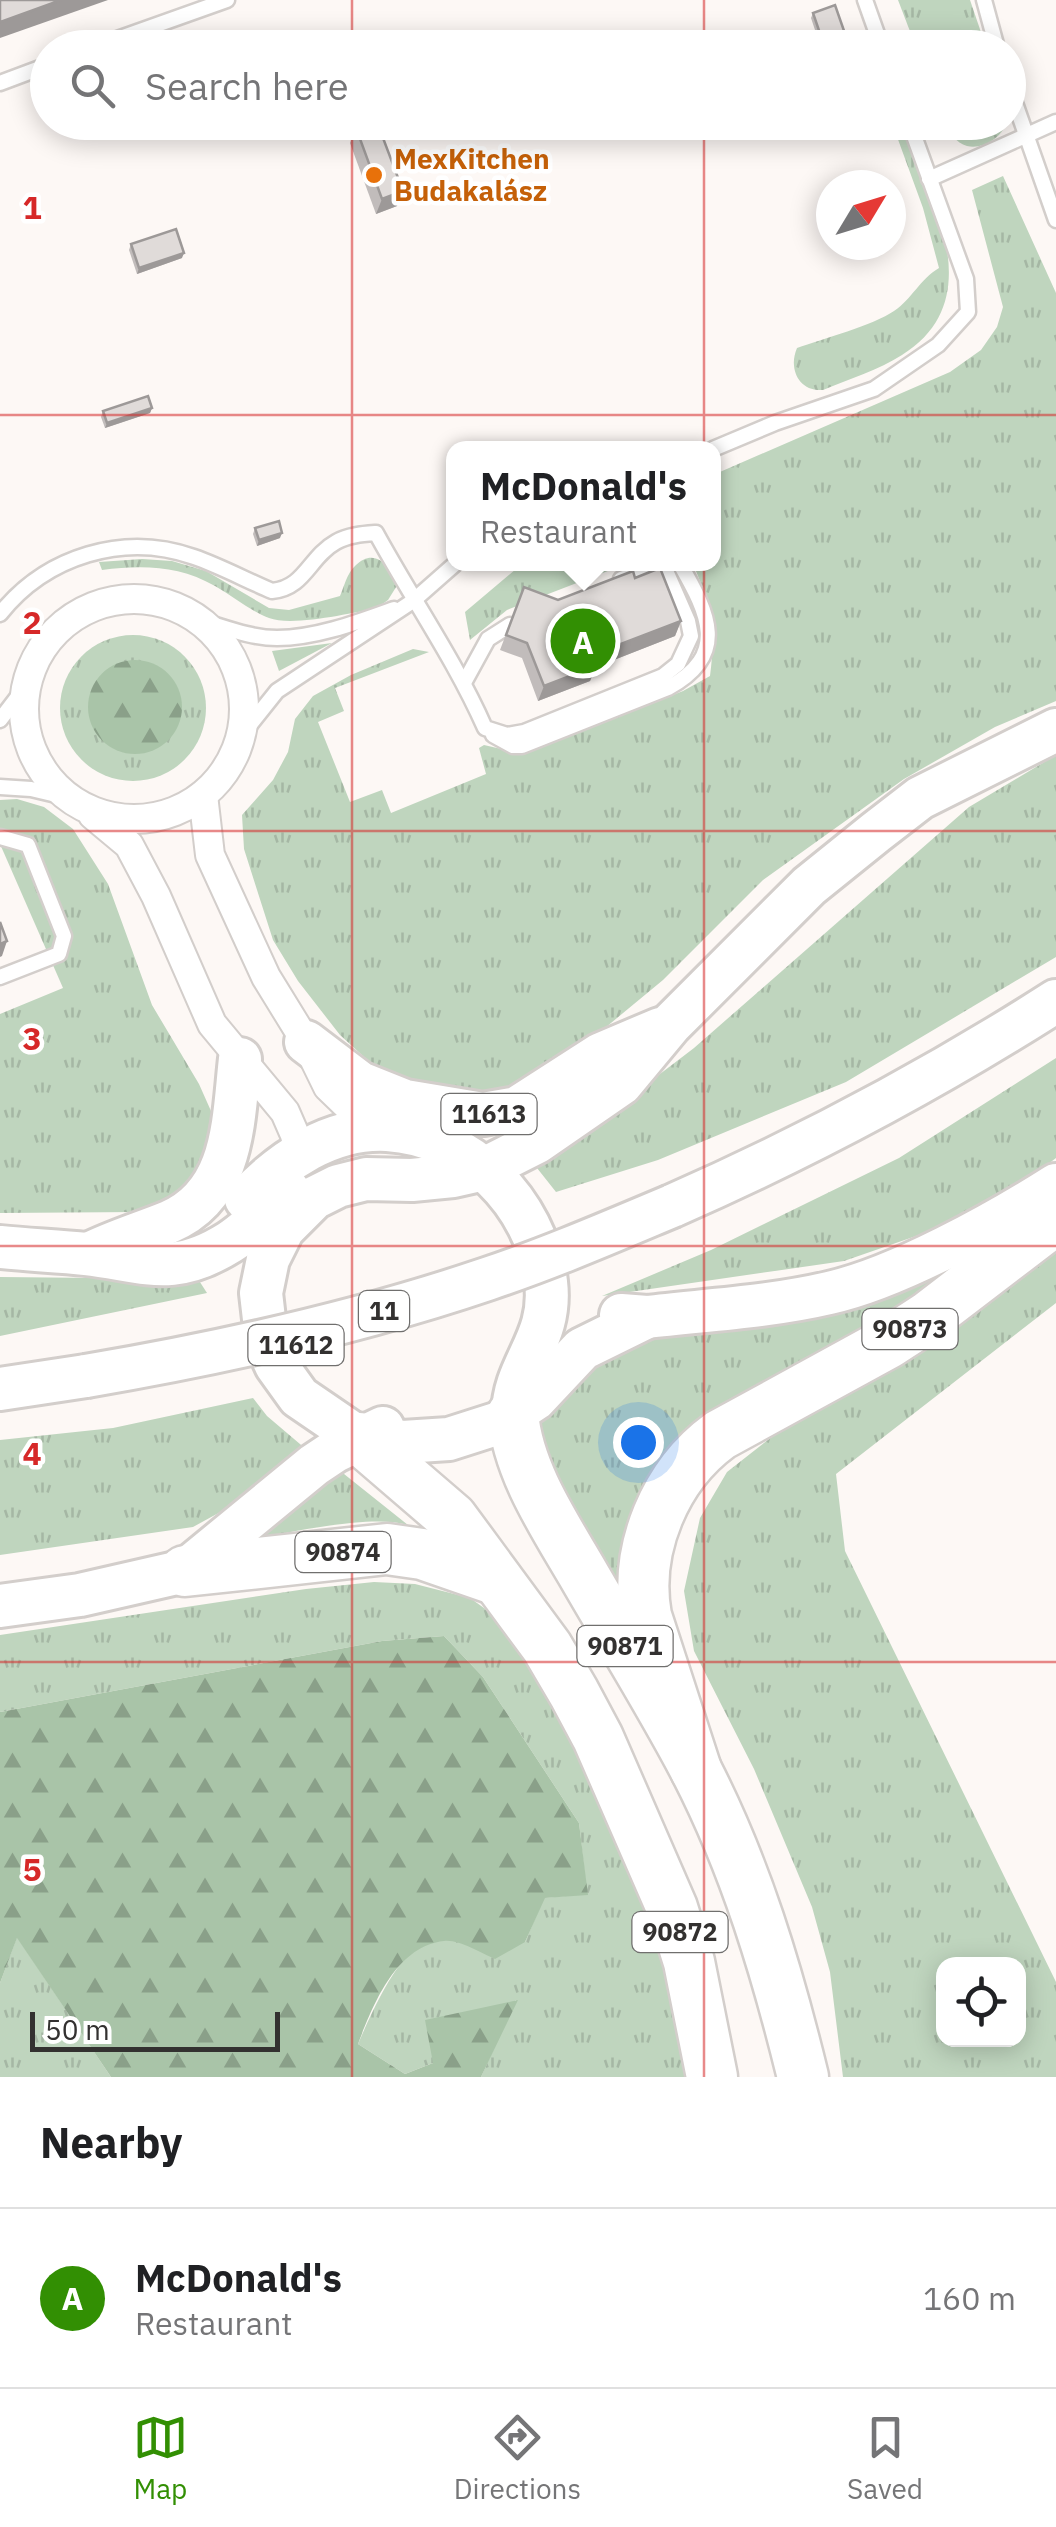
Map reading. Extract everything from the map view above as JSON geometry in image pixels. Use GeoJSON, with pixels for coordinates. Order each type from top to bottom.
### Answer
{"type":"FeatureCollection","features":[{"type":"Feature","properties":{"kind":"highway","name":"90873"},"geometry":{"type":"LineString","coordinates":[[696,1770],[643,1596],[650,1538],[676,1481],[720,1435],[888,1343],[1056,1219]]}},
{"type":"Feature","properties":{"kind":"highway","name":"90871"},"geometry":{"type":"LineString","coordinates":[[510,1393],[518,1445],[553,1522],[696,1770],[766,1938],[803,2077]]}},
{"type":"Feature","properties":{"kind":"highway","name":"90872"},"geometry":{"type":"LineString","coordinates":[[347,1444],[452,1518],[547,1647],[574,1693],[650,1855],[690,1962],[712,2077]]}},
{"type":"Feature","properties":{"kind":"highway","name":"90874"},"geometry":{"type":"LineString","coordinates":[[184,1570],[386,1549],[422,1554],[497,1580]]}},
{"type":"Feature","properties":{"kind":"main road","name":"11613"},"geometry":{"type":"LineString","coordinates":[[463,1164],[537,1142],[621,1084],[670,1025],[809,886],[920,798],[1056,730]]}},
{"type":"Feature","properties":{"kind":"main road","name":"11"},"geometry":{"type":"LineString","coordinates":[[0,1388],[164,1362],[408,1304],[490,1278],[672,1206],[837,1127],[1004,1034],[1056,1000]]}},
{"type":"Feature","properties":{"kind":"main road","name":"11613"},"geometry":{"type":"LineString","coordinates":[[306,1042],[360,1083],[405,1101],[483,1114],[517,1108],[602,1054],[670,1025]]}},
{"type":"Feature","properties":{"kind":"main road"},"geometry":{"type":"LineString","coordinates":[[89,1254],[178,1217],[197,1206],[212,1190],[227,1156],[240,1059]]}},
{"type":"Feature","properties":{"kind":"main road","name":"11612"},"geometry":{"type":"LineString","coordinates":[[510,1393],[498,1366],[521,1318],[523,1279],[510,1237],[478,1194],[463,1164],[392,1142],[357,1156],[306,1168],[273,1215],[274,1245],[261,1293],[263,1328],[276,1366],[300,1397],[347,1444],[468,1435],[510,1393],[554,1338],[583,1320],[602,1314],[647,1317],[842,1290],[954,1242],[1056,1185]]}},
{"type":"Feature","properties":{"kind":"main road","name":"11612"},"geometry":{"type":"LineString","coordinates":[[306,1168],[366,1179],[463,1164]]}},
{"type":"Feature","properties":{"kind":"main road"},"geometry":{"type":"LineString","coordinates":[[89,1254],[164,1244],[198,1232],[306,1168]]}},
{"type":"Feature","properties":{"kind":"main road","name":"11612"},"geometry":{"type":"LineString","coordinates":[[306,1168],[315,1220],[291,1272],[285,1302],[303,1359],[319,1380],[354,1403],[386,1414],[426,1416]]}},
{"type":"Feature","properties":{"kind":"main road"},"geometry":{"type":"LineString","coordinates":[[0,1247],[89,1254],[151,1266],[172,1265],[229,1243],[273,1215]]}},
{"type":"Feature","properties":{"kind":"main road","name":"11612"},"geometry":{"type":"LineString","coordinates":[[0,1606],[80,1596],[184,1570],[347,1444],[400,1422],[454,1412],[510,1393],[535,1399],[582,1349],[647,1317]]}},
{"type":"Feature","properties":{"kind":"street"},"geometry":{"type":"LineString","coordinates":[[78,804],[114,818],[142,819],[176,811],[204,795],[227,768],[241,736],[244,706],[240,678],[224,646],[198,620],[163,602],[130,598],[96,605],[77,614],[45,642],[26,686],[24,720],[30,748],[40,767],[78,804],[129,845],[156,896],[212,1024],[240,1059],[282,1082],[307,1117],[306,1168]]}},
{"type":"Feature","properties":{"kind":"street"},"geometry":{"type":"LineString","coordinates":[[204,795],[210,855],[266,977],[306,1042],[319,1073],[340,1101],[392,1142]]}},
{"type":"Feature","properties":{"kind":"street"},"geometry":{"type":"LineString","coordinates":[[240,1059],[249,1093],[306,1168]]}},
{"type":"Feature","properties":{"kind":"lane"},"geometry":{"type":"LineString","coordinates":[[143,30],[227,0]]}},
{"type":"Feature","properties":{"kind":"lane"},"geometry":{"type":"LineString","coordinates":[[864,0],[875,30]]}},
{"type":"Feature","properties":{"kind":"lane"},"geometry":{"type":"LineString","coordinates":[[984,0],[992,30]]}},
{"type":"Feature","properties":{"kind":"lane"},"geometry":{"type":"LineString","coordinates":[[0,83],[30,72]]}},
{"type":"Feature","properties":{"kind":"lane"},"geometry":{"type":"LineString","coordinates":[[1056,122],[1026,136],[1056,220]]}},
{"type":"Feature","properties":{"kind":"lane"},"geometry":{"type":"LineString","coordinates":[[721,446],[874,389],[938,345],[968,312],[966,279],[915,140]]}},
{"type":"Feature","properties":{"kind":"lane"},"geometry":{"type":"LineString","coordinates":[[929,179],[1017,140]]}},
{"type":"Feature","properties":{"kind":"lane"},"geometry":{"type":"LineString","coordinates":[[0,614],[12,598],[40,577],[82,554],[130,546],[190,556],[272,591],[286,590],[300,580],[333,543],[376,533],[413,602],[464,680],[485,728],[499,741],[522,746],[668,688],[702,663],[708,650],[708,634],[696,592],[684,571]]}},
{"type":"Feature","properties":{"kind":"lane"},"geometry":{"type":"LineString","coordinates":[[241,736],[277,691],[413,602],[447,571]]}},
{"type":"Feature","properties":{"kind":"lane"},"geometry":{"type":"LineString","coordinates":[[485,728],[507,735],[524,732],[663,676],[683,658],[691,636],[667,573],[643,571],[609,584]]}},
{"type":"Feature","properties":{"kind":"lane"},"geometry":{"type":"LineString","coordinates":[[198,620],[250,635],[277,638],[356,623],[413,602]]}},
{"type":"Feature","properties":{"kind":"lane"},"geometry":{"type":"LineString","coordinates":[[464,680],[488,639],[510,625]]}},
{"type":"Feature","properties":{"kind":"lane"},"geometry":{"type":"LineString","coordinates":[[0,720],[26,686]]}},
{"type":"Feature","properties":{"kind":"lane"},"geometry":{"type":"LineString","coordinates":[[0,786],[31,789],[78,804]]}},
{"type":"Feature","properties":{"kind":"lane"},"geometry":{"type":"LineString","coordinates":[[0,836],[28,845],[64,936],[59,954],[0,976]]}},
{"type":"Feature","properties":{"kind":"green space"},"geometry":{"type":"Polygon","coordinates":[[[898,0],[970,0],[980,30],[909,30],[898,0]]]}},
{"type":"Feature","properties":{"kind":"green space"},"geometry":{"type":"Polygon","coordinates":[[[898,140],[910,140],[946,246],[949,277],[944,306],[929,332],[902,355],[864,374],[823,390],[802,383],[794,364],[797,348],[885,316],[939,268],[898,140]]]}},
{"type":"Feature","properties":{"kind":"green space"},"geometry":{"type":"Polygon","coordinates":[[[956,140],[992,140],[979,146],[963,145],[956,140]]]}},
{"type":"Feature","properties":{"kind":"green space"},"geometry":{"type":"Polygon","coordinates":[[[1003,176],[1056,293],[1056,701],[995,727],[904,779],[763,880],[663,980],[588,1042],[532,1080],[482,1100],[386,1077],[340,1035],[298,981],[273,940],[244,849],[242,815],[273,780],[288,752],[295,719],[313,696],[351,675],[413,649],[429,652],[335,688],[344,711],[318,722],[350,802],[382,790],[391,813],[486,774],[479,748],[484,745],[523,754],[683,691],[710,676],[710,618],[696,571],[721,571],[721,472],[950,372],[981,350],[997,327],[1003,307],[972,190],[1003,176]]]}},
{"type":"Feature","properties":{"kind":"green space"},"geometry":{"type":"Polygon","coordinates":[[[369,558],[387,566],[398,584],[388,600],[377,608],[322,618],[279,620],[262,615],[187,574],[146,567],[102,570],[99,562],[172,561],[206,571],[269,608],[289,610],[340,596],[352,569],[369,558]]]}},
{"type":"Feature","properties":{"kind":"green space"},"geometry":{"type":"Polygon","coordinates":[[[514,571],[608,571],[507,610],[470,640],[465,612],[514,571]]]}},
{"type":"Feature","properties":{"kind":"green space"},"geometry":{"type":"Polygon","coordinates":[[[133,635],[161,641],[184,657],[200,680],[206,708],[200,736],[184,759],[161,775],[133,781],[105,775],[82,759],[66,736],[60,708],[66,680],[82,657],[105,641],[133,635]]]}},
{"type":"Feature","properties":{"kind":"green space"},"geometry":{"type":"Polygon","coordinates":[[[332,643],[279,671],[272,651],[332,643]]]}},
{"type":"Feature","properties":{"kind":"green space"},"geometry":{"type":"Polygon","coordinates":[[[135,660],[153,663],[168,674],[179,689],[179,725],[168,740],[153,751],[135,754],[117,751],[102,740],[91,725],[88,707],[91,689],[102,674],[117,663],[135,660]]]}},
{"type":"Feature","properties":{"kind":"green space"},"geometry":{"type":"Polygon","coordinates":[[[1056,755],[1056,957],[846,1082],[658,1160],[556,1192],[537,1168],[694,1048],[969,807],[1056,755]]]}},
{"type":"Feature","properties":{"kind":"green space"},"geometry":{"type":"Polygon","coordinates":[[[17,799],[44,807],[73,829],[108,884],[152,1005],[211,1111],[215,1140],[187,1191],[140,1212],[0,1213],[0,1014],[63,988],[0,844],[0,800],[17,799]]]}},
{"type":"Feature","properties":{"kind":"green space"},"geometry":{"type":"Polygon","coordinates":[[[1056,1058],[1056,1158],[1011,1192],[945,1226],[844,1261],[602,1296],[711,1250],[899,1158],[1056,1058]]]}},
{"type":"Feature","properties":{"kind":"green space"},"geometry":{"type":"Polygon","coordinates":[[[1056,1246],[1056,1303],[836,1474],[845,1551],[1056,1982],[1056,2077],[843,2077],[830,1972],[812,1907],[754,1769],[694,1651],[684,1591],[700,1518],[727,1472],[778,1432],[925,1348],[1056,1246]]]}},
{"type":"Feature","properties":{"kind":"green space"},"geometry":{"type":"Polygon","coordinates":[[[966,1259],[934,1293],[748,1395],[629,1613],[540,1465],[532,1419],[590,1358],[630,1341],[764,1327],[829,1313],[966,1259]]]}},
{"type":"Feature","properties":{"kind":"green space"},"geometry":{"type":"Polygon","coordinates":[[[0,1277],[198,1279],[207,1293],[0,1336],[0,1277]]]}},
{"type":"Feature","properties":{"kind":"green space"},"geometry":{"type":"Polygon","coordinates":[[[253,1398],[267,1416],[307,1450],[266,1487],[193,1527],[0,1555],[0,1440],[113,1428],[253,1398]]]}},
{"type":"Feature","properties":{"kind":"green space"},"geometry":{"type":"Polygon","coordinates":[[[334,1466],[408,1525],[348,1523],[237,1542],[334,1466]]]}},
{"type":"Feature","properties":{"kind":"green space"},"geometry":{"type":"Polygon","coordinates":[[[374,1582],[415,1584],[470,1598],[505,1623],[585,1757],[668,1964],[694,2077],[481,2077],[516,2000],[433,2063],[405,2074],[358,2044],[390,1980],[415,1950],[454,1939],[525,1942],[544,1898],[587,1894],[579,1823],[483,1677],[444,1636],[382,1641],[0,1712],[0,1635],[374,1582]]]}},
{"type":"Feature","properties":{"kind":"green space"},"geometry":{"type":"Polygon","coordinates":[[[444,1636],[483,1677],[579,1823],[588,1895],[545,1898],[525,1942],[495,1959],[456,1942],[427,1945],[400,1966],[379,1996],[358,2044],[405,2074],[433,2063],[425,2020],[518,2000],[481,2077],[111,2077],[17,1938],[0,1983],[0,1712],[382,1641],[444,1636]]]}},
{"type":"Feature","properties":{"kind":"green space"},"geometry":{"type":"Polygon","coordinates":[[[17,1937],[111,2077],[0,2077],[0,1983],[17,1937]]]}},
{"type":"Feature","properties":{"kind":"building"},"geometry":{"type":"Polygon","coordinates":[[[0,0],[61,0],[0,22],[0,0]]]}},
{"type":"Feature","properties":{"kind":"building"},"geometry":{"type":"Polygon","coordinates":[[[835,5],[844,30],[819,30],[813,13],[835,5]]]}},
{"type":"Feature","properties":{"kind":"building"},"geometry":{"type":"Polygon","coordinates":[[[360,140],[384,140],[403,191],[382,199],[360,140]]]}},
{"type":"Feature","properties":{"kind":"building"},"geometry":{"type":"Polygon","coordinates":[[[176,229],[184,253],[139,268],[131,244],[176,229]]]}},
{"type":"Feature","properties":{"kind":"building"},"geometry":{"type":"Polygon","coordinates":[[[148,396],[152,408],[107,423],[103,411],[148,396]]]}},
{"type":"Feature","properties":{"kind":"building"},"geometry":{"type":"Polygon","coordinates":[[[279,521],[282,533],[259,540],[255,528],[279,521]]]}},
{"type":"Feature","properties":{"kind":"building"},"geometry":{"type":"Polygon","coordinates":[[[633,571],[635,578],[661,571],[681,621],[592,655],[596,666],[544,686],[527,643],[506,635],[524,587],[558,600],[633,571]]]}},
{"type":"Feature","properties":{"kind":"building"},"geometry":{"type":"Polygon","coordinates":[[[0,922],[7,941],[0,944],[0,922]]]}},
{"type":"Feature","properties":{"kind":"place","name":"MexKitchen Budakalász"},"geometry":{"type":"Point","coordinates":[374,175]}},
{"type":"Feature","properties":{"kind":"place","name":"McDonald's"},"geometry":{"type":"Point","coordinates":[583,641]}}]}
